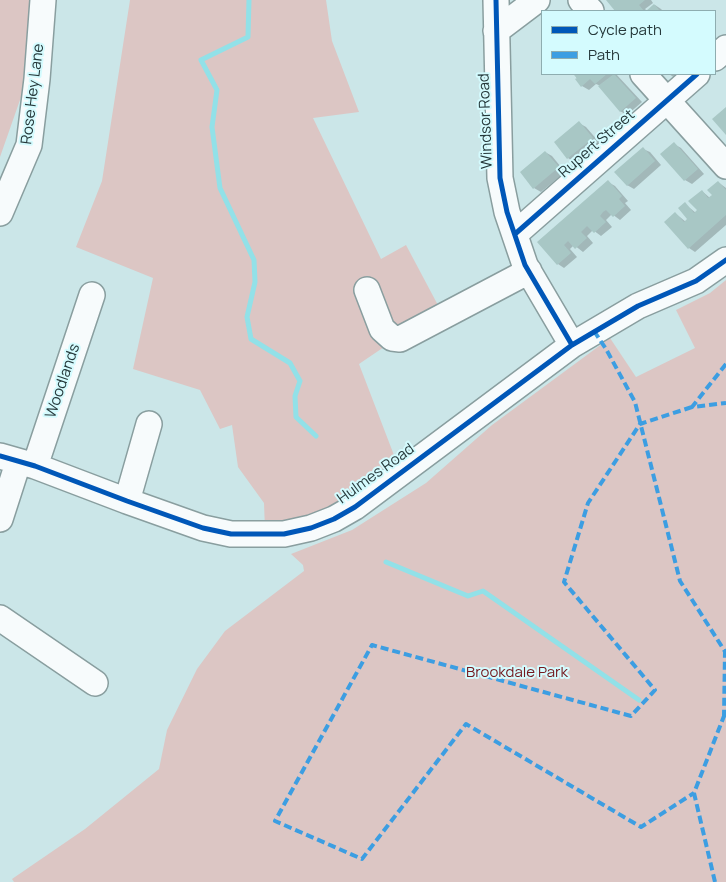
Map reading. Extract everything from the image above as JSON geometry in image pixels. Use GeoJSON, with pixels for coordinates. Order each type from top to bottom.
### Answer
{"type":"FeatureCollection","features":[{"type":"Feature","properties":{"kind":"street","name":"Rose Hey Lane"},"geometry":{"type":"LineString","coordinates":[[0,213],[29,145],[37,79],[43,0]]}},
{"type":"Feature","properties":{"kind":"street","name":"Windsor Road"},"geometry":{"type":"LineString","coordinates":[[496,0],[500,178],[507,212],[529,272],[572,345]]}},
{"type":"Feature","properties":{"kind":"street"},"geometry":{"type":"LineString","coordinates":[[496,31],[537,0]]}},
{"type":"Feature","properties":{"kind":"street"},"geometry":{"type":"LineString","coordinates":[[581,0],[590,10]]}},
{"type":"Feature","properties":{"kind":"street"},"geometry":{"type":"LineString","coordinates":[[716,57],[726,48]]}},
{"type":"Feature","properties":{"kind":"street"},"geometry":{"type":"LineString","coordinates":[[644,75],[726,166]]}},
{"type":"Feature","properties":{"kind":"street","name":"Rupert Street"},"geometry":{"type":"LineString","coordinates":[[515,234],[696,75]]}},
{"type":"Feature","properties":{"kind":"street","name":"Hulmes Road"},"geometry":{"type":"LineString","coordinates":[[18,462],[203,528],[231,534],[284,534],[311,528],[334,519],[355,507],[572,345],[638,306],[696,281],[726,260]]}},
{"type":"Feature","properties":{"kind":"street"},"geometry":{"type":"LineString","coordinates":[[366,290],[382,329],[392,338],[400,339],[529,272]]}},
{"type":"Feature","properties":{"kind":"street","name":"Woodlands"},"geometry":{"type":"LineString","coordinates":[[0,519],[18,462],[92,295]]}},
{"type":"Feature","properties":{"kind":"street"},"geometry":{"type":"LineString","coordinates":[[127,501],[149,424]]}},
{"type":"Feature","properties":{"kind":"street"},"geometry":{"type":"LineString","coordinates":[[0,618],[95,683]]}},
{"type":"Feature","properties":{"kind":"green space"},"geometry":{"type":"Polygon","coordinates":[[[0,0],[55,0],[0,157],[0,0]]]}},
{"type":"Feature","properties":{"kind":"green space"},"geometry":{"type":"Polygon","coordinates":[[[130,0],[326,0],[332,41],[359,112],[313,118],[381,259],[406,245],[440,309],[359,364],[397,463],[316,517],[265,530],[264,503],[238,467],[232,425],[220,429],[200,390],[133,369],[153,278],[76,247],[102,181],[130,0]]]}},
{"type":"Feature","properties":{"kind":"green space","name":"Brookdale Park"},"geometry":{"type":"Polygon","coordinates":[[[726,280],[726,882],[14,882],[12,879],[85,829],[159,769],[167,730],[197,669],[225,631],[304,571],[303,565],[291,554],[352,530],[426,483],[492,425],[610,338],[636,377],[695,348],[676,310],[710,293],[726,280]]]}},
{"type":"Feature","properties":{"kind":"building"},"geometry":{"type":"Polygon","coordinates":[[[606,0],[645,0],[639,5],[643,10],[614,10],[606,0]]]}},
{"type":"Feature","properties":{"kind":"building"},"geometry":{"type":"Polygon","coordinates":[[[654,4],[659,10],[647,10],[654,4]]]}},
{"type":"Feature","properties":{"kind":"building"},"geometry":{"type":"Polygon","coordinates":[[[574,75],[606,75],[595,84],[590,79],[581,87],[575,79],[577,78],[574,75]]]}},
{"type":"Feature","properties":{"kind":"building"},"geometry":{"type":"Polygon","coordinates":[[[615,75],[636,98],[620,112],[598,86],[615,75]]]}},
{"type":"Feature","properties":{"kind":"building"},"geometry":{"type":"Polygon","coordinates":[[[726,107],[726,135],[712,119],[726,107]]]}},
{"type":"Feature","properties":{"kind":"building"},"geometry":{"type":"Polygon","coordinates":[[[579,121],[593,138],[567,159],[554,142],[579,121]]]}},
{"type":"Feature","properties":{"kind":"building"},"geometry":{"type":"Polygon","coordinates":[[[674,142],[698,169],[684,181],[660,154],[674,142]]]}},
{"type":"Feature","properties":{"kind":"building"},"geometry":{"type":"Polygon","coordinates":[[[643,147],[655,161],[627,186],[614,172],[643,147]]]}},
{"type":"Feature","properties":{"kind":"building"},"geometry":{"type":"Polygon","coordinates":[[[545,151],[559,167],[533,189],[520,172],[545,151]]]}},
{"type":"Feature","properties":{"kind":"building"},"geometry":{"type":"Polygon","coordinates":[[[608,180],[622,196],[619,199],[625,206],[613,217],[606,210],[603,212],[600,216],[606,222],[594,233],[587,226],[581,232],[587,238],[575,249],[568,241],[564,245],[571,253],[557,265],[537,242],[608,180]]]}},
{"type":"Feature","properties":{"kind":"building"},"geometry":{"type":"Polygon","coordinates":[[[718,181],[726,190],[726,215],[688,249],[664,222],[675,212],[684,222],[687,219],[678,208],[685,202],[694,213],[697,210],[688,201],[702,190],[708,198],[712,195],[707,190],[718,181]]]}},
{"type":"Feature","properties":{"kind":"waterway"},"geometry":{"type":"LineString","coordinates":[[249,0],[248,37],[201,60],[217,90],[212,127],[220,188],[254,260],[255,282],[247,317],[251,339],[290,363],[300,381],[295,396],[296,417],[316,436]]}},
{"type":"Feature","properties":{"kind":"waterway"},"geometry":{"type":"LineString","coordinates":[[386,562],[468,596],[483,591],[639,700]]}},
{"type":"Feature","properties":{"kind":"marked path"},"geometry":{"type":"LineString","coordinates":[[594,331],[635,402],[680,581],[726,653]]}},
{"type":"Feature","properties":{"kind":"marked path"},"geometry":{"type":"LineString","coordinates":[[726,364],[692,407],[726,403]]}},
{"type":"Feature","properties":{"kind":"marked path"},"geometry":{"type":"LineString","coordinates":[[692,407],[640,424],[588,503],[564,582],[655,690],[631,716],[372,645],[275,821],[362,859],[466,724],[641,827],[694,793]]}},
{"type":"Feature","properties":{"kind":"marked path"},"geometry":{"type":"LineString","coordinates":[[726,650],[724,716],[726,715]]}},
{"type":"Feature","properties":{"kind":"marked path"},"geometry":{"type":"LineString","coordinates":[[715,882],[694,793],[724,716]]}},
{"type":"Feature","properties":{"kind":"cycle path"},"geometry":{"type":"LineString","coordinates":[[496,0],[500,178],[507,212],[525,265],[572,345]]}},
{"type":"Feature","properties":{"kind":"cycle path"},"geometry":{"type":"LineString","coordinates":[[515,234],[696,75]]}},
{"type":"Feature","properties":{"kind":"cycle path"},"geometry":{"type":"LineString","coordinates":[[0,456],[35,466],[203,528],[231,534],[284,534],[311,528],[334,519],[355,507],[572,345],[638,306],[696,281],[726,260]]}}]}
